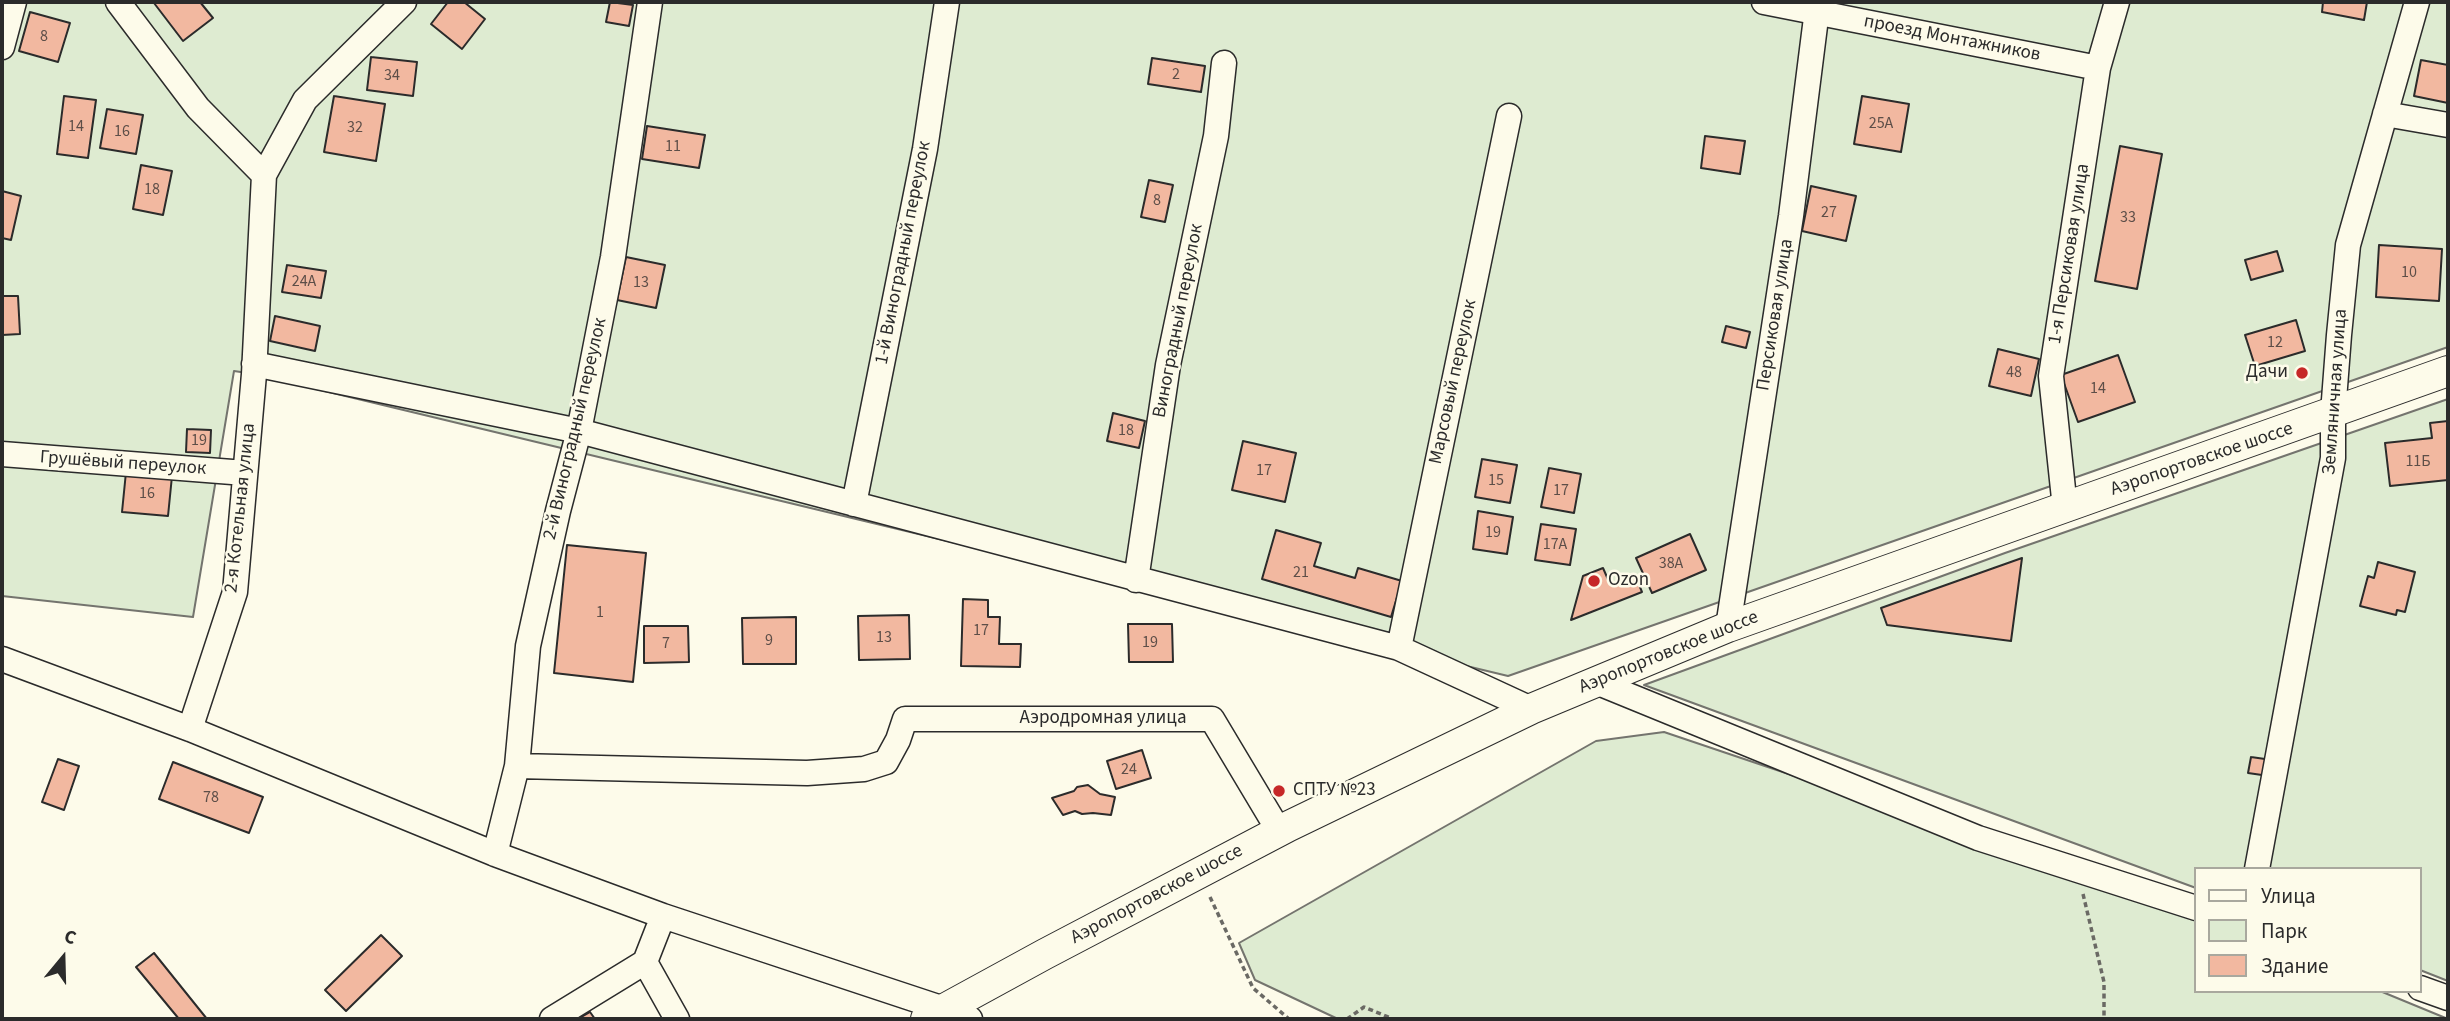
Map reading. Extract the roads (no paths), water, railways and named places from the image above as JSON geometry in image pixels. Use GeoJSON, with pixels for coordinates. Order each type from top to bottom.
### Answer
{"type":"FeatureCollection","features":[{"type":"Feature","properties":{"kind":"main road","name":"Аэропортовское шоссе"},"geometry":{"type":"LineString","coordinates":[[947,1016],[1198,873],[1531,709],[1728,627],[2448,371]]}},
{"type":"Feature","properties":{"kind":"street"},"geometry":{"type":"LineString","coordinates":[[2,47],[14,2]]}},
{"type":"Feature","properties":{"kind":"street"},"geometry":{"type":"LineString","coordinates":[[118,2],[198,108],[264,176],[305,100],[404,2]]}},
{"type":"Feature","properties":{"kind":"street","name":"2-й Виноградный переулок"},"geometry":{"type":"LineString","coordinates":[[495,854],[517,766],[528,646],[579,431],[613,257],[650,2]]}},
{"type":"Feature","properties":{"kind":"street","name":"1-й Виноградный переулок"},"geometry":{"type":"LineString","coordinates":[[854,504],[925,149],[947,2]]}},
{"type":"Feature","properties":{"kind":"street","name":"проезд Монтажников"},"geometry":{"type":"LineString","coordinates":[[1764,2],[1816,7],[2098,68]]}},
{"type":"Feature","properties":{"kind":"street","name":"1-я Персиковая улица"},"geometry":{"type":"LineString","coordinates":[[2065,508],[2051,376],[2098,68],[2117,2]]}},
{"type":"Feature","properties":{"kind":"street","name":"Земляничная улица"},"geometry":{"type":"LineString","coordinates":[[2257,867],[2333,458],[2333,413],[2348,245],[2417,2]]}},
{"type":"Feature","properties":{"kind":"street","name":"Персиковая улица"},"geometry":{"type":"LineString","coordinates":[[1728,627],[1791,216],[1816,7]]}},
{"type":"Feature","properties":{"kind":"street","name":"Виноградный переулок"},"geometry":{"type":"LineString","coordinates":[[1136,580],[1168,365],[1216,136],[1224,63]]}},
{"type":"Feature","properties":{"kind":"street"},"geometry":{"type":"LineString","coordinates":[[2385,114],[2448,125]]}},
{"type":"Feature","properties":{"kind":"street","name":"Марсовый переулок"},"geometry":{"type":"LineString","coordinates":[[1399,648],[1509,116]]}},
{"type":"Feature","properties":{"kind":"street","name":"2-я Котельная улица"},"geometry":{"type":"LineString","coordinates":[[190,729],[235,592],[254,364],[264,176]]}},
{"type":"Feature","properties":{"kind":"street"},"geometry":{"type":"LineString","coordinates":[[254,364],[579,431],[1399,648],[1531,709]]}},
{"type":"Feature","properties":{"kind":"street","name":"Грушёвый переулок"},"geometry":{"type":"LineString","coordinates":[[2,454],[245,473]]}},
{"type":"Feature","properties":{"kind":"street"},"geometry":{"type":"LineString","coordinates":[[2,659],[190,729],[495,854],[947,1016]]}},
{"type":"Feature","properties":{"kind":"street"},"geometry":{"type":"LineString","coordinates":[[1596,682],[1978,838],[2194,907]]}},
{"type":"Feature","properties":{"kind":"street","name":"Аэродромная улица"},"geometry":{"type":"LineString","coordinates":[[517,766],[807,773],[863,769],[886,762],[905,719],[1212,719],[1279,831]]}},
{"type":"Feature","properties":{"kind":"street"},"geometry":{"type":"LineString","coordinates":[[552,1019],[645,962],[663,916]]}},
{"type":"Feature","properties":{"kind":"street"},"geometry":{"type":"LineString","coordinates":[[645,962],[677,1019]]}},
{"type":"Feature","properties":{"kind":"street"},"geometry":{"type":"LineString","coordinates":[[2422,989],[2448,998]]}},
{"type":"Feature","properties":{"kind":"place","name":"Дачи"},"geometry":{"type":"Point","coordinates":[2302,373]}},
{"type":"Feature","properties":{"kind":"place","name":"Ozon"},"geometry":{"type":"Point","coordinates":[1594,581]}},
{"type":"Feature","properties":{"kind":"place","name":"СПТУ №23"},"geometry":{"type":"Point","coordinates":[1279,791]}}]}
